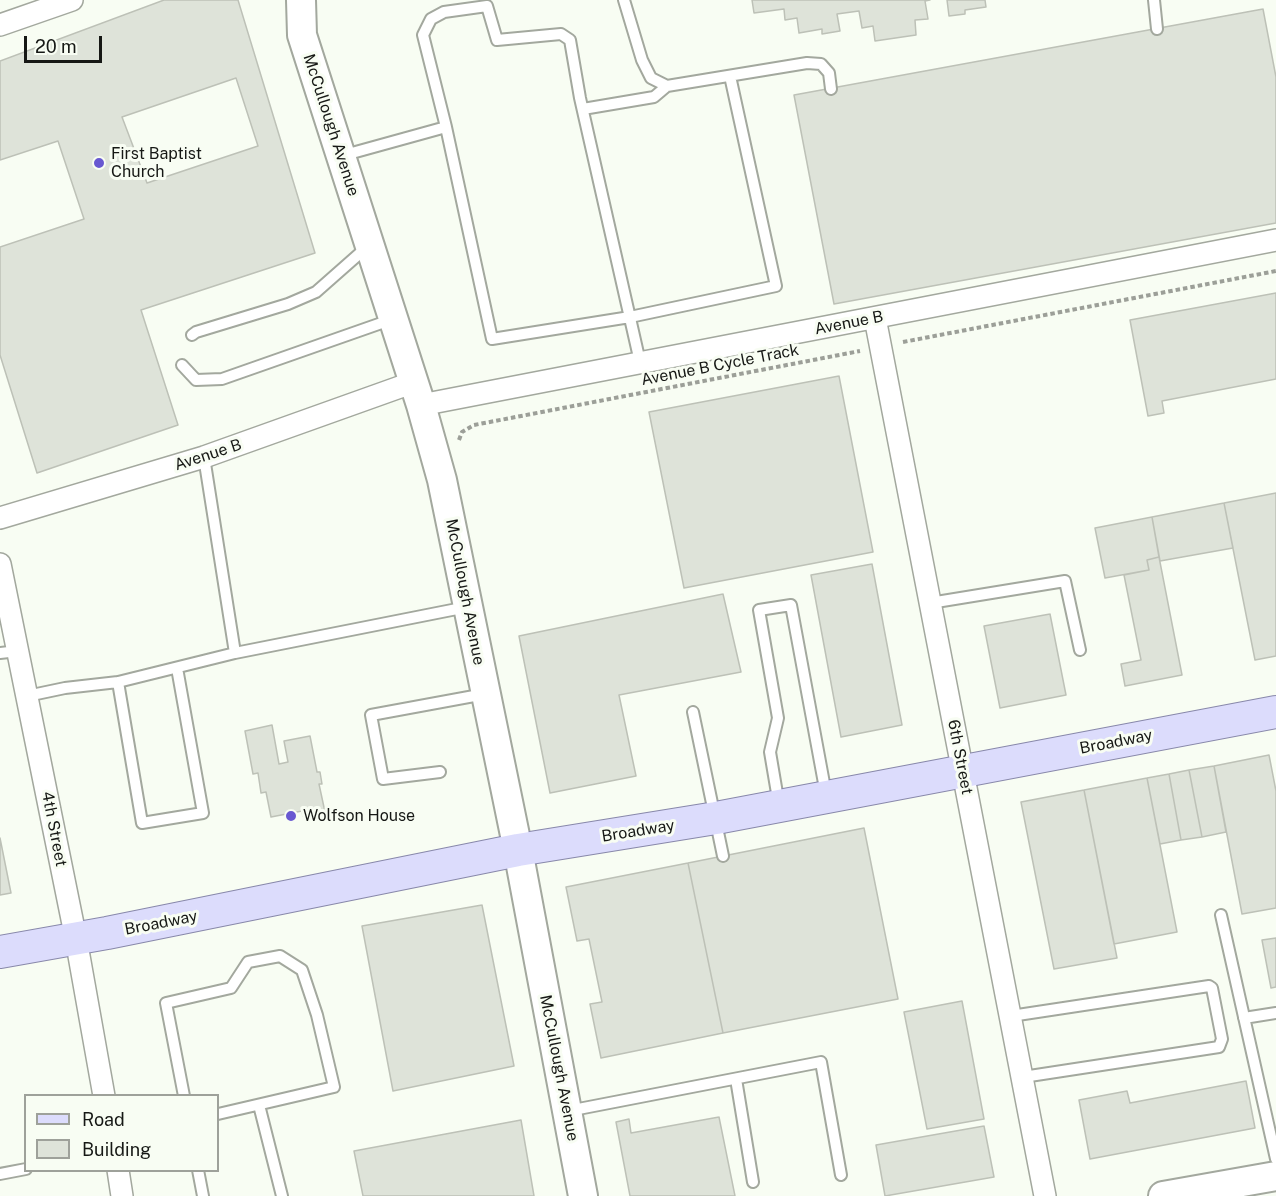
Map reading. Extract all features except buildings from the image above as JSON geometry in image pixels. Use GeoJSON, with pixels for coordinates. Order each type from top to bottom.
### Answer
{"type":"FeatureCollection","features":[{"type":"Feature","properties":{"kind":"main road","name":"McCullough Avenue"},"geometry":{"type":"LineString","coordinates":[[301,0],[302,35],[417,393],[442,480],[518,850],[583,1196]]}},
{"type":"Feature","properties":{"kind":"main road","name":"Broadway"},"geometry":{"type":"LineString","coordinates":[[0,952],[76,939],[518,850],[716,818],[1276,712]]}},
{"type":"Feature","properties":{"kind":"main road"},"geometry":{"type":"LineString","coordinates":[[1163,1196],[1276,1176]]}},
{"type":"Feature","properties":{"kind":"street"},"geometry":{"type":"LineString","coordinates":[[0,26],[72,0]]}},
{"type":"Feature","properties":{"kind":"street","name":"Avenue B"},"geometry":{"type":"LineString","coordinates":[[0,518],[417,393],[640,362],[1276,240]]}},
{"type":"Feature","properties":{"kind":"street","name":"6th Street"},"geometry":{"type":"LineString","coordinates":[[875,318],[1045,1196]]}},
{"type":"Feature","properties":{"kind":"street","name":"4th Street"},"geometry":{"type":"LineString","coordinates":[[0,564],[9,652],[27,696],[76,939],[104,1094]]}},
{"type":"Feature","properties":{"kind":"street"},"geometry":{"type":"LineString","coordinates":[[118,1172],[122,1196]]}},
{"type":"Feature","properties":{"kind":"lane"},"geometry":{"type":"LineString","coordinates":[[624,0],[642,60],[651,78],[667,86]]}},
{"type":"Feature","properties":{"kind":"lane"},"geometry":{"type":"LineString","coordinates":[[1154,0],[1157,29]]}},
{"type":"Feature","properties":{"kind":"lane"},"geometry":{"type":"LineString","coordinates":[[640,362],[630,316],[582,108],[570,40],[561,34],[497,40],[487,6],[444,12],[431,19],[423,34],[446,127],[492,339],[630,316],[776,286],[730,76]]}},
{"type":"Feature","properties":{"kind":"lane"},"geometry":{"type":"LineString","coordinates":[[582,108],[654,96],[667,86],[807,63],[821,64],[829,73],[831,89]]}},
{"type":"Feature","properties":{"kind":"lane"},"geometry":{"type":"LineString","coordinates":[[341,156],[446,127]]}},
{"type":"Feature","properties":{"kind":"lane"},"geometry":{"type":"LineString","coordinates":[[192,335],[288,304],[316,292],[370,245]]}},
{"type":"Feature","properties":{"kind":"lane"},"geometry":{"type":"LineString","coordinates":[[182,365],[196,380],[222,379],[393,319]]}},
{"type":"Feature","properties":{"kind":"lane"},"geometry":{"type":"LineString","coordinates":[[204,457],[235,653]]}},
{"type":"Feature","properties":{"kind":"lane"},"geometry":{"type":"LineString","coordinates":[[930,603],[1065,581],[1080,650]]}},
{"type":"Feature","properties":{"kind":"lane"},"geometry":{"type":"LineString","coordinates":[[780,806],[770,752],[778,718],[759,610],[791,605],[826,797]]}},
{"type":"Feature","properties":{"kind":"lane"},"geometry":{"type":"LineString","coordinates":[[27,696],[65,688],[118,682],[235,653],[467,607]]}},
{"type":"Feature","properties":{"kind":"lane"},"geometry":{"type":"LineString","coordinates":[[118,682],[142,823],[203,813],[177,668]]}},
{"type":"Feature","properties":{"kind":"lane"},"geometry":{"type":"LineString","coordinates":[[440,772],[383,780],[371,715],[485,694]]}},
{"type":"Feature","properties":{"kind":"lane"},"geometry":{"type":"LineString","coordinates":[[693,712],[723,856]]}},
{"type":"Feature","properties":{"kind":"lane"},"geometry":{"type":"LineString","coordinates":[[1221,915],[1276,1159]]}},
{"type":"Feature","properties":{"kind":"lane"},"geometry":{"type":"LineString","coordinates":[[184,1094],[166,1003],[231,988],[249,962],[280,956],[303,969],[317,1015],[334,1087],[219,1114]]}},
{"type":"Feature","properties":{"kind":"lane"},"geometry":{"type":"LineString","coordinates":[[1011,1016],[1209,986],[1212,988],[1222,1039],[1219,1047],[1023,1077]]}},
{"type":"Feature","properties":{"kind":"lane"},"geometry":{"type":"LineString","coordinates":[[1244,1018],[1276,1013]]}},
{"type":"Feature","properties":{"kind":"lane"},"geometry":{"type":"LineString","coordinates":[[567,1111],[821,1062],[841,1175]]}},
{"type":"Feature","properties":{"kind":"lane"},"geometry":{"type":"LineString","coordinates":[[736,1079],[753,1182]]}},
{"type":"Feature","properties":{"kind":"lane"},"geometry":{"type":"LineString","coordinates":[[258,1105],[282,1196]]}},
{"type":"Feature","properties":{"kind":"lane"},"geometry":{"type":"LineString","coordinates":[[0,1174],[24,1169]]}},
{"type":"Feature","properties":{"kind":"lane"},"geometry":{"type":"LineString","coordinates":[[198,1172],[203,1196]]}},
{"type":"Feature","properties":{"kind":"path","name":"Avenue B Cycle Track"},"geometry":{"type":"LineString","coordinates":[[460,444],[462,432],[474,425],[1276,271]]}},
{"type":"Feature","properties":{"kind":"place","name":"First Baptist Church"},"geometry":{"type":"Point","coordinates":[99,163]}},
{"type":"Feature","properties":{"kind":"place","name":"Wolfson House"},"geometry":{"type":"Point","coordinates":[291,816]}}]}
